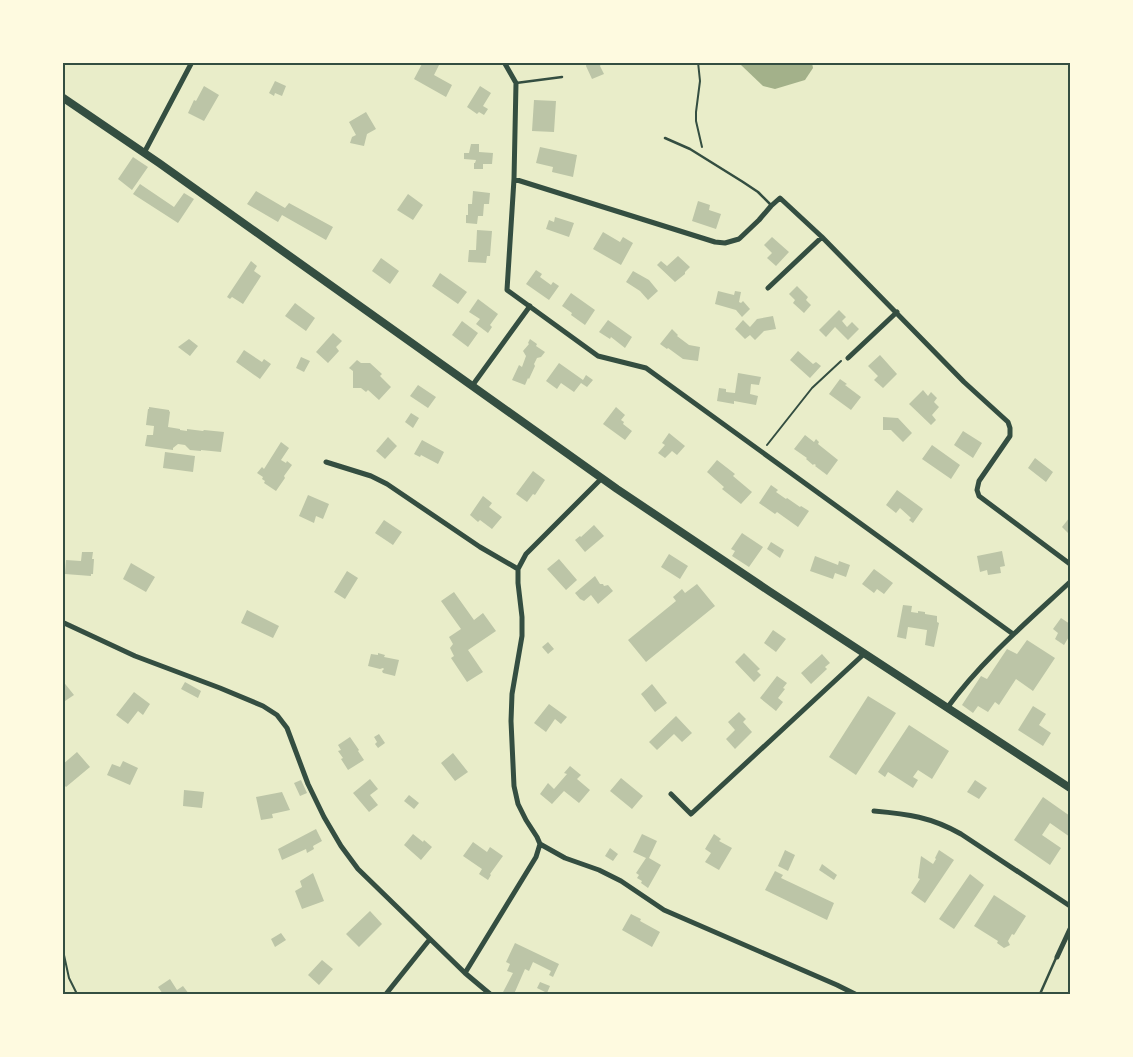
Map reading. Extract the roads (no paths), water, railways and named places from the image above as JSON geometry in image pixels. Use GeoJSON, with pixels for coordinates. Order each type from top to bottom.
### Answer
{"type":"FeatureCollection","features":[{"type":"Feature","properties":{"kind":"main road"},"geometry":{"type":"LineString","coordinates":[[62,97],[144,153],[625,495],[1070,788]]}},
{"type":"Feature","properties":{"kind":"street"},"geometry":{"type":"LineString","coordinates":[[144,153],[192,62]]}},
{"type":"Feature","properties":{"kind":"street"},"geometry":{"type":"LineString","coordinates":[[504,62],[516,83],[514,179],[507,290],[598,356],[646,368],[1014,634]]}},
{"type":"Feature","properties":{"kind":"street"},"geometry":{"type":"LineString","coordinates":[[514,179],[715,242],[725,243],[739,239],[780,198],[822,237],[964,382],[1008,422],[1010,436],[979,481],[977,490],[979,496],[1070,564]]}},
{"type":"Feature","properties":{"kind":"street"},"geometry":{"type":"LineString","coordinates":[[768,288],[822,237]]}},
{"type":"Feature","properties":{"kind":"street"},"geometry":{"type":"LineString","coordinates":[[472,386],[530,306]]}},
{"type":"Feature","properties":{"kind":"street"},"geometry":{"type":"LineString","coordinates":[[848,358],[897,312]]}},
{"type":"Feature","properties":{"kind":"street"},"geometry":{"type":"LineString","coordinates":[[326,462],[370,476],[387,484],[480,547],[518,569]]}},
{"type":"Feature","properties":{"kind":"street"},"geometry":{"type":"LineString","coordinates":[[602,478],[526,554],[518,569],[522,636],[512,694],[511,721],[514,786],[518,804],[540,844],[565,858],[599,870],[621,881],[664,910],[855,994]]}},
{"type":"Feature","properties":{"kind":"street"},"geometry":{"type":"LineString","coordinates":[[948,708],[963,686],[1014,634],[1070,582]]}},
{"type":"Feature","properties":{"kind":"street"},"geometry":{"type":"LineString","coordinates":[[62,622],[135,656],[263,706],[277,715],[287,728],[308,784],[341,846],[358,869],[464,973],[490,994]]}},
{"type":"Feature","properties":{"kind":"street"},"geometry":{"type":"LineString","coordinates":[[671,794],[692,814],[865,653]]}},
{"type":"Feature","properties":{"kind":"street"},"geometry":{"type":"LineString","coordinates":[[874,811],[902,813],[945,825],[1070,906]]}},
{"type":"Feature","properties":{"kind":"street"},"geometry":{"type":"LineString","coordinates":[[464,973],[536,857],[540,844]]}},
{"type":"Feature","properties":{"kind":"street"},"geometry":{"type":"LineString","coordinates":[[1057,957],[1070,929]]}},
{"type":"Feature","properties":{"kind":"street"},"geometry":{"type":"LineString","coordinates":[[386,994],[430,939]]}},
{"type":"Feature","properties":{"kind":"lane"},"geometry":{"type":"LineString","coordinates":[[516,83],[562,77]]}},
{"type":"Feature","properties":{"kind":"lane"},"geometry":{"type":"LineString","coordinates":[[665,138],[690,149],[758,192],[771,206]]}},
{"type":"Feature","properties":{"kind":"lane"},"geometry":{"type":"LineString","coordinates":[[1040,994],[1057,957]]}}]}
